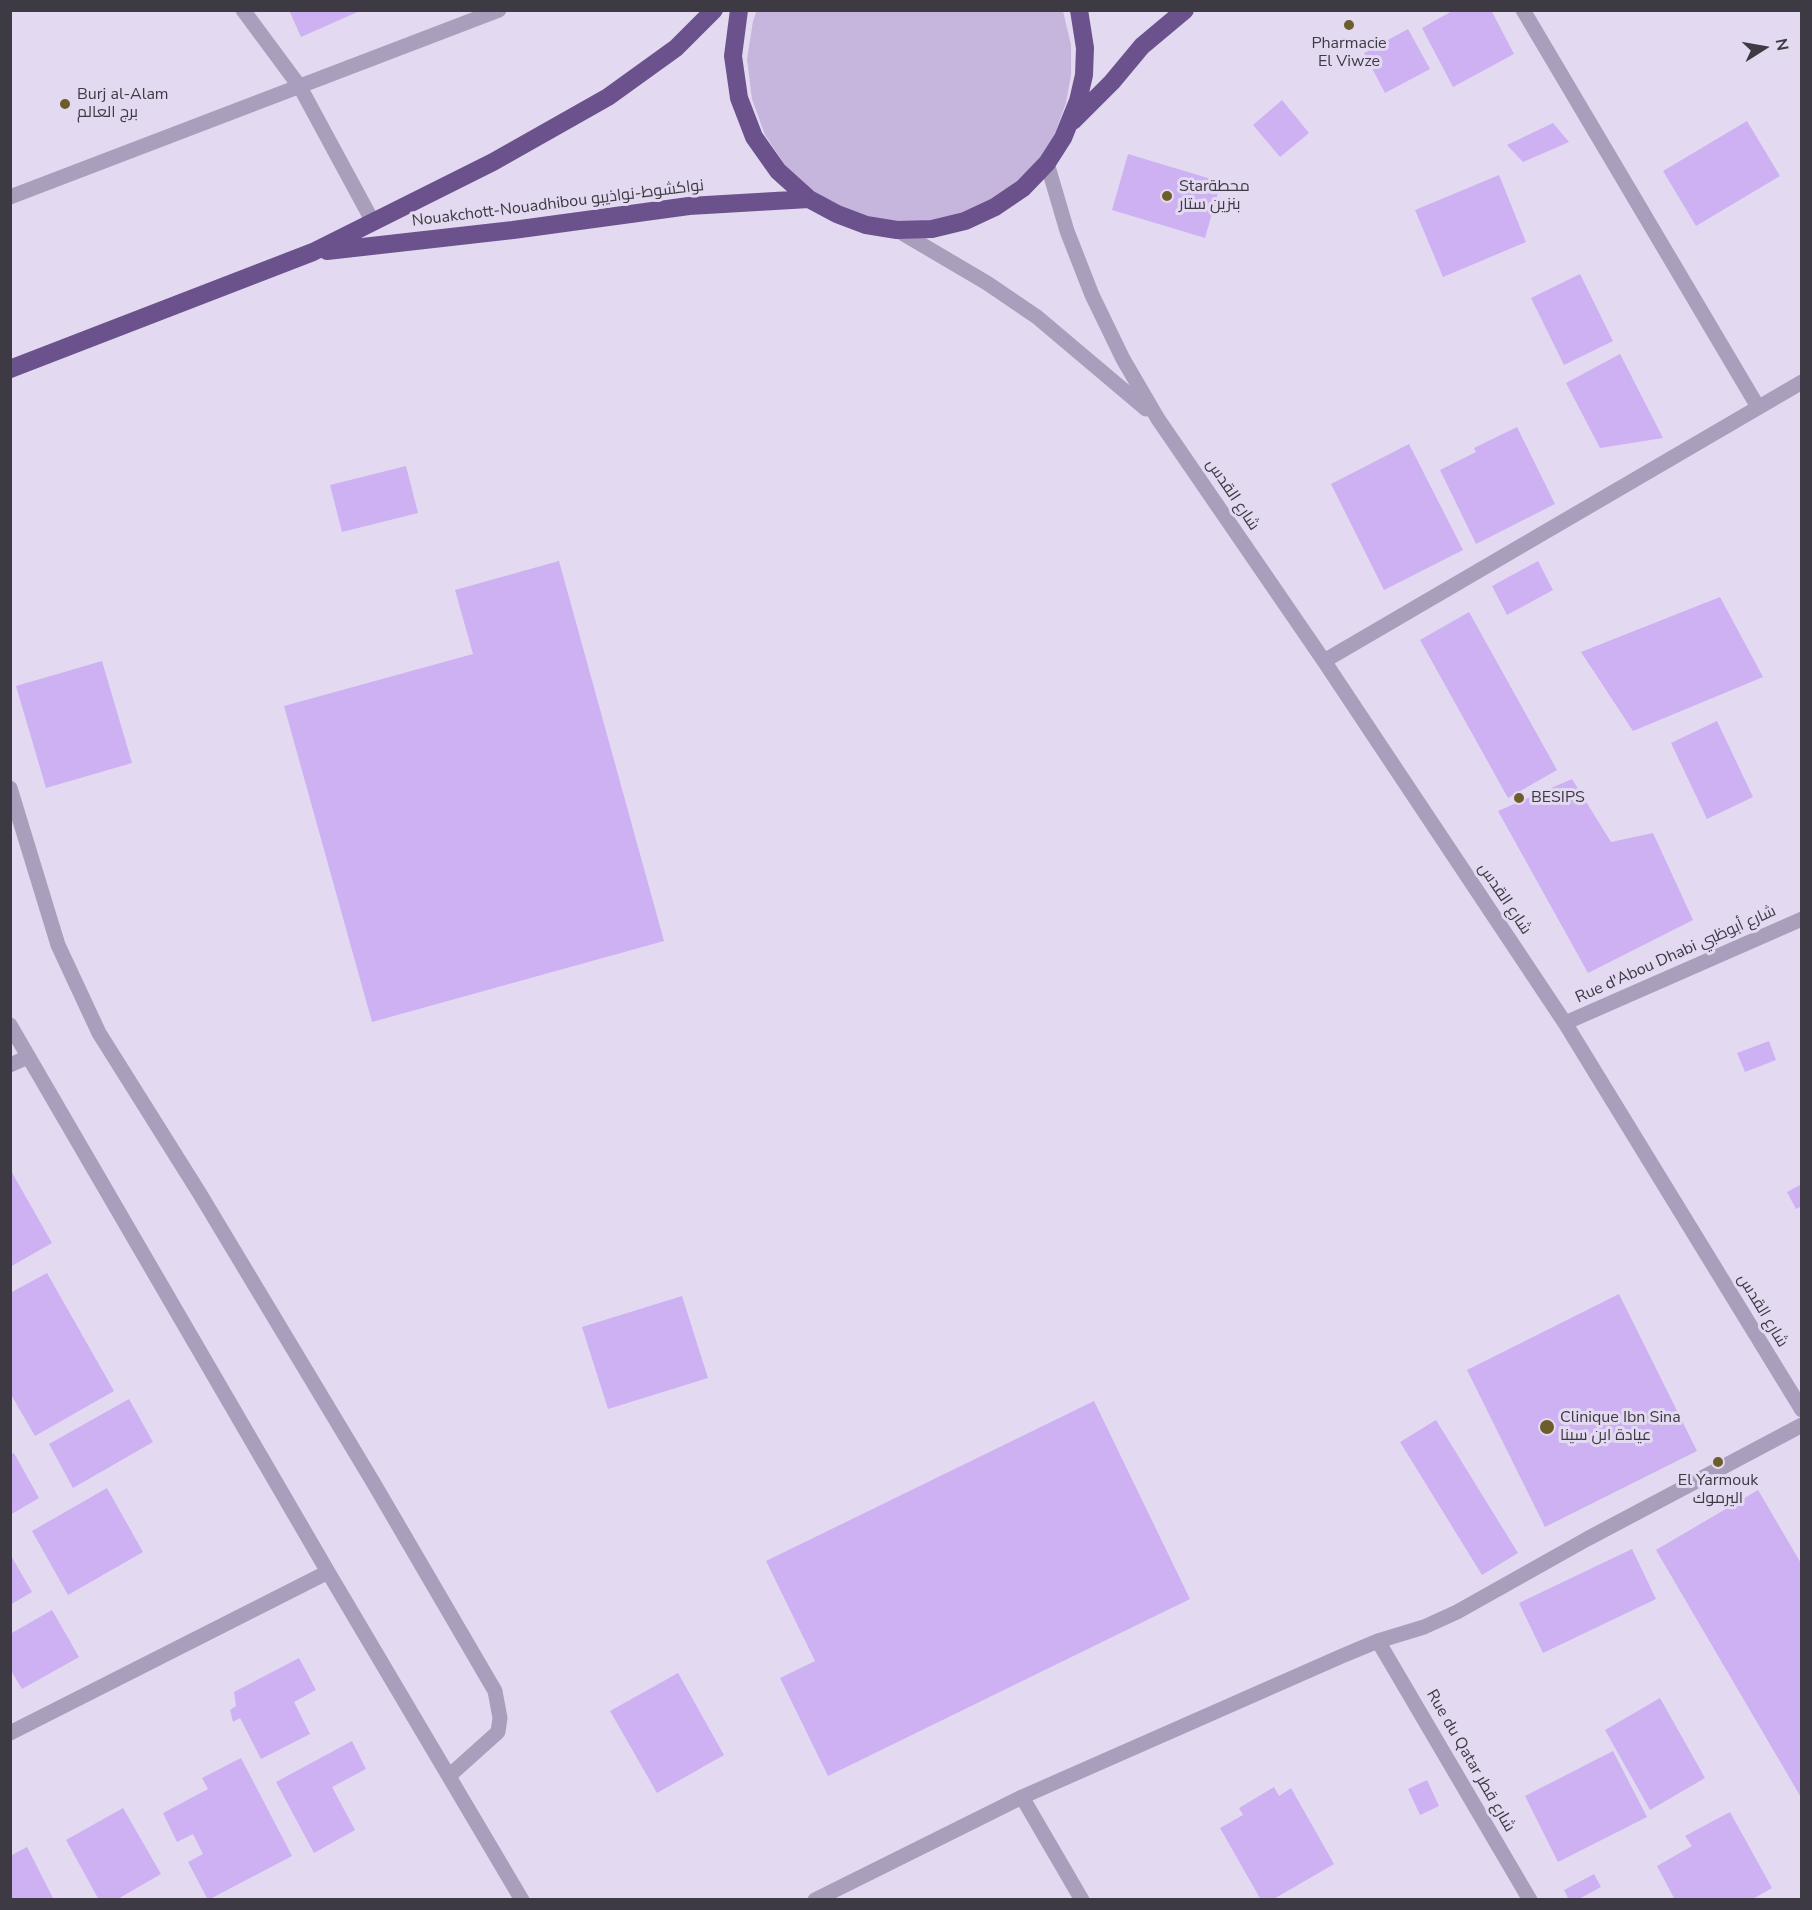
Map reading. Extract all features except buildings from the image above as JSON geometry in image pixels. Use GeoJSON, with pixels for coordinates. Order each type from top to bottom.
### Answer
{"type":"FeatureCollection","features":[{"type":"Feature","properties":{"kind":"highway","name":"Nouakchott-Nouadhibou نواكشوط-نواذيبو"},"geometry":{"type":"LineString","coordinates":[[10,369],[313,252],[493,162],[608,97],[676,48],[714,10]]}},
{"type":"Feature","properties":{"kind":"highway"},"geometry":{"type":"LineString","coordinates":[[739,10],[733,57],[739,98],[754,137],[778,171],[809,199],[837,214],[866,225],[897,230],[932,229],[965,221],[995,207],[1023,188],[1047,163],[1070,125],[1084,75],[1084,48],[1079,10]]}},
{"type":"Feature","properties":{"kind":"highway"},"geometry":{"type":"LineString","coordinates":[[1070,125],[1112,82],[1142,46],[1185,10]]}},
{"type":"Feature","properties":{"kind":"highway","name":"Nouakchott-Nouadhibou نواكشوط-نواذيبو"},"geometry":{"type":"LineString","coordinates":[[313,252],[513,230],[689,206],[809,199]]}},
{"type":"Feature","properties":{"kind":"street"},"geometry":{"type":"LineString","coordinates":[[243,10],[300,87],[373,222]]}},
{"type":"Feature","properties":{"kind":"street"},"geometry":{"type":"LineString","coordinates":[[10,197],[499,10]]}},
{"type":"Feature","properties":{"kind":"street"},"geometry":{"type":"LineString","coordinates":[[1523,10],[1758,407]]}},
{"type":"Feature","properties":{"kind":"street"},"geometry":{"type":"LineString","coordinates":[[1047,163],[1067,231],[1092,295],[1122,359],[1158,419]]}},
{"type":"Feature","properties":{"kind":"street"},"geometry":{"type":"LineString","coordinates":[[897,230],[987,283],[1037,316],[1158,419]]}},
{"type":"Feature","properties":{"kind":"street"},"geometry":{"type":"LineString","coordinates":[[1324,661],[1802,382]]}},
{"type":"Feature","properties":{"kind":"street","name":"شارع القدس"},"geometry":{"type":"LineString","coordinates":[[1158,419],[1324,661],[1565,1023],[1802,1410]]}},
{"type":"Feature","properties":{"kind":"street"},"geometry":{"type":"LineString","coordinates":[[10,788],[58,945],[99,1033],[200,1194],[495,1691],[500,1718],[498,1732],[448,1776]]}},
{"type":"Feature","properties":{"kind":"street","name":"Rue d'Abou Dhabi شارع أبوظبي"},"geometry":{"type":"LineString","coordinates":[[1565,1023],[1802,920]]}},
{"type":"Feature","properties":{"kind":"street"},"geometry":{"type":"LineString","coordinates":[[10,1025],[328,1572],[522,1899]]}},
{"type":"Feature","properties":{"kind":"street"},"geometry":{"type":"LineString","coordinates":[[10,1065],[28,1057]]}},
{"type":"Feature","properties":{"kind":"street"},"geometry":{"type":"LineString","coordinates":[[815,1899],[1022,1797],[1378,1641],[1424,1627],[1457,1612],[1587,1539],[1802,1425]]}},
{"type":"Feature","properties":{"kind":"street"},"geometry":{"type":"LineString","coordinates":[[10,1734],[328,1572]]}},
{"type":"Feature","properties":{"kind":"street","name":"Rue du Qatar شارع قطر"},"geometry":{"type":"LineString","coordinates":[[1378,1641],[1530,1899]]}},
{"type":"Feature","properties":{"kind":"street"},"geometry":{"type":"LineString","coordinates":[[1022,1797],[1082,1899]]}},
{"type":"Feature","properties":{"kind":"shaded area"},"geometry":{"type":"Polygon","coordinates":[[[757,10],[1063,11],[1071,45],[1071,75],[1066,103],[1054,136],[1034,167],[1006,192],[974,211],[939,222],[902,224],[872,220],[843,210],[816,194],[787,168],[765,135],[752,99],[747,59],[757,10]]]}},
{"type":"Feature","properties":{"kind":"place","name":"Pharmacie El Viwze"},"geometry":{"type":"Point","coordinates":[1349,25]}},
{"type":"Feature","properties":{"kind":"place","name":"Burj al-Alam برج العالم"},"geometry":{"type":"Point","coordinates":[65,104]}},
{"type":"Feature","properties":{"kind":"place","name":"Starمحطة بنزين ستار"},"geometry":{"type":"Point","coordinates":[1167,196]}},
{"type":"Feature","properties":{"kind":"place","name":"BESIPS"},"geometry":{"type":"Point","coordinates":[1519,798]}},
{"type":"Feature","properties":{"kind":"place","name":"Clinique Ibn Sina عيادة ابن سينا"},"geometry":{"type":"Point","coordinates":[1547,1427]}},
{"type":"Feature","properties":{"kind":"place","name":"El Yarmouk اليرموك"},"geometry":{"type":"Point","coordinates":[1718,1462]}}]}
